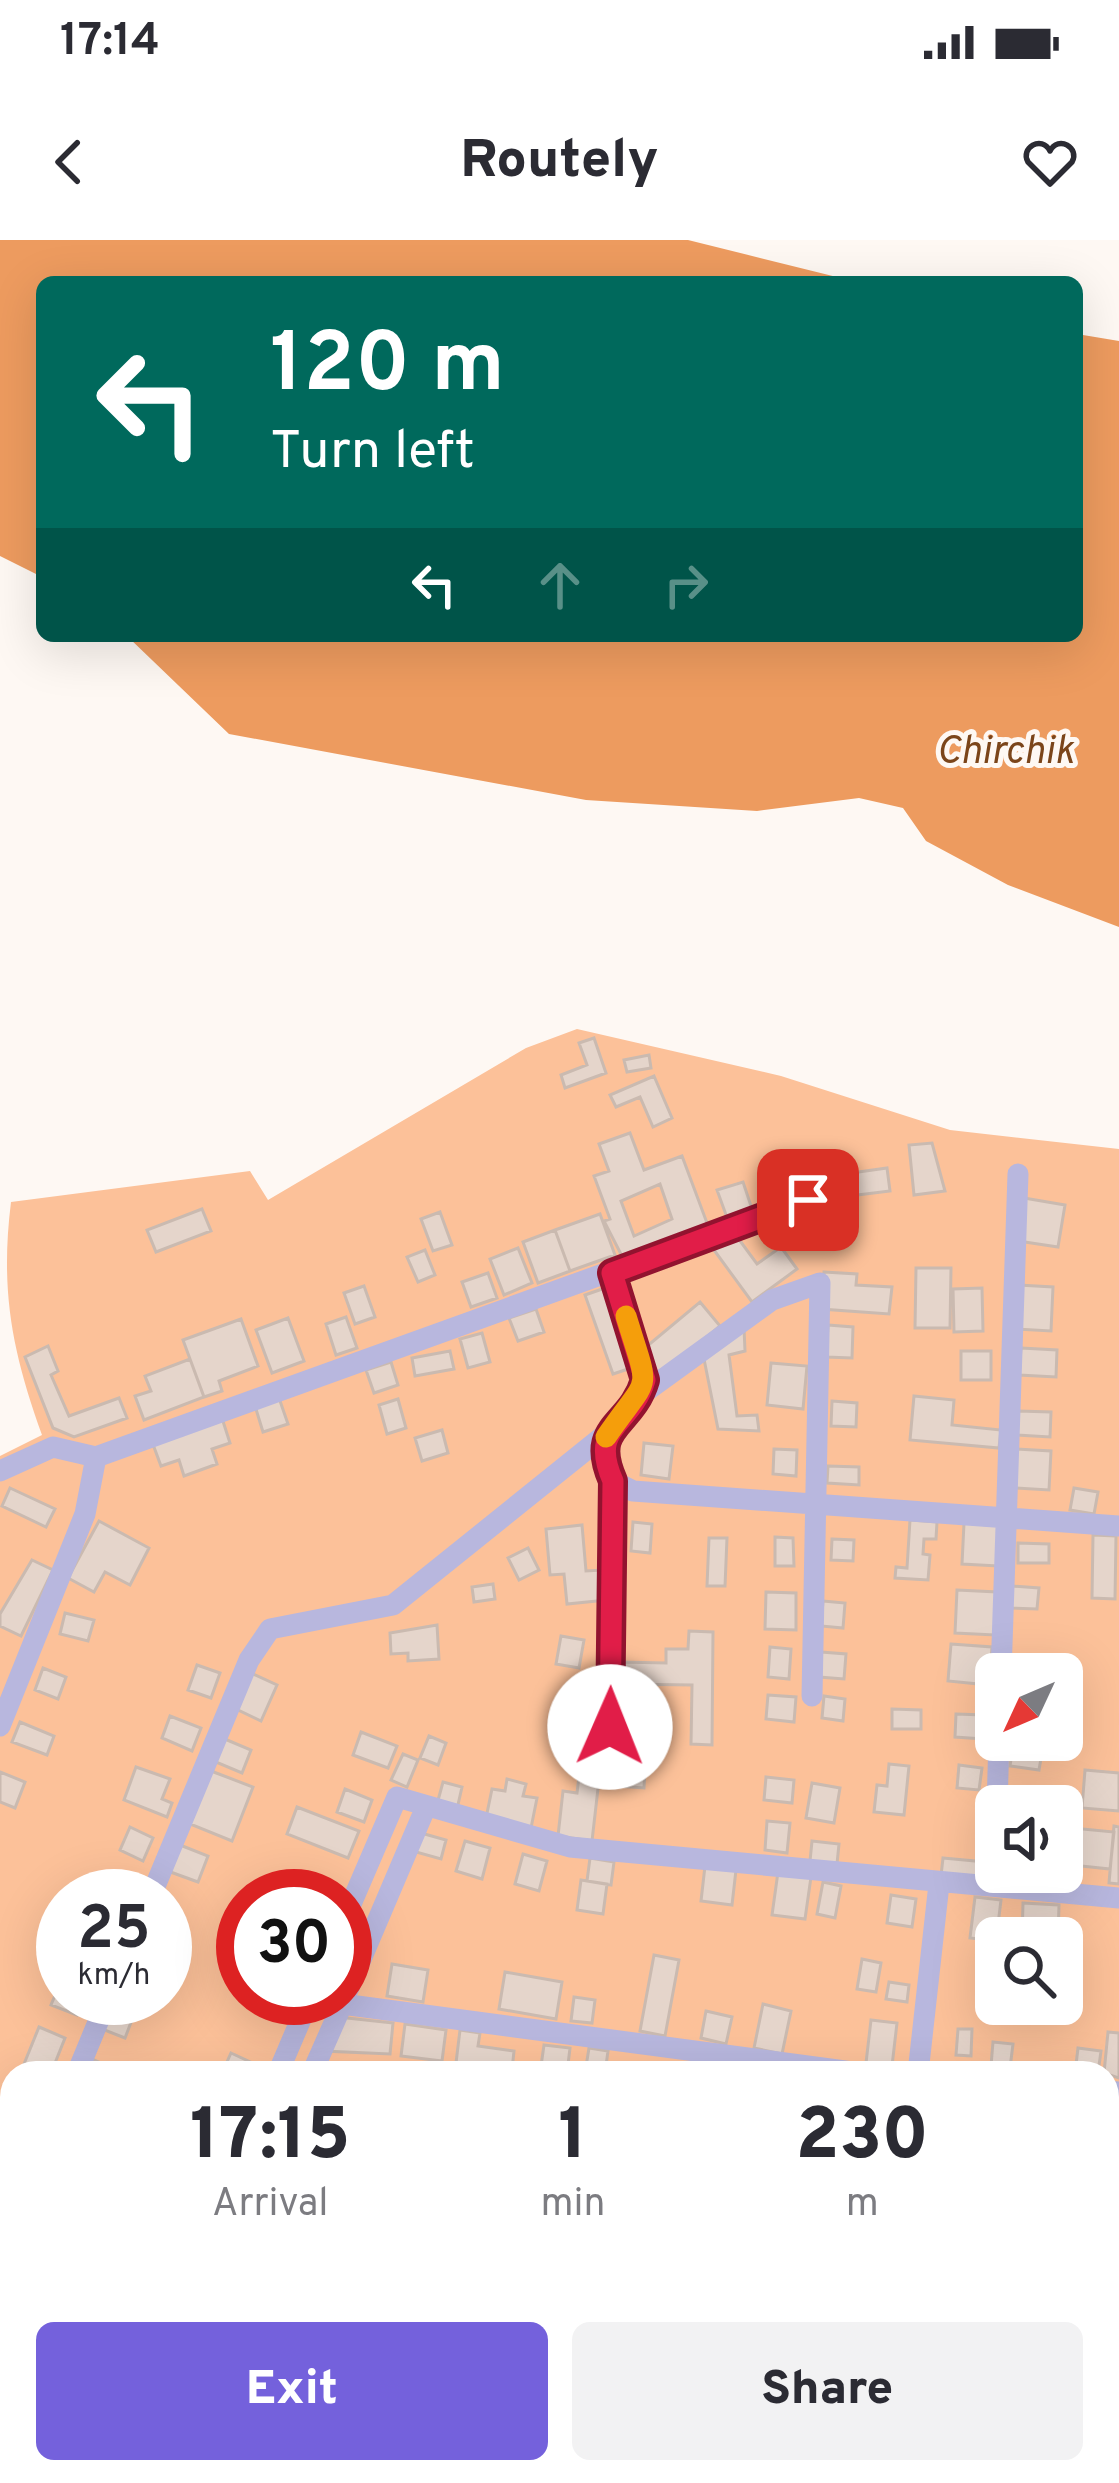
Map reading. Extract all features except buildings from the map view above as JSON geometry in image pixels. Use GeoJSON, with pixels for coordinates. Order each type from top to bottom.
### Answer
{"type":"FeatureCollection","features":[{"type":"Feature","properties":{"kind":"street"},"geometry":{"type":"LineString","coordinates":[[1002,1653],[1018,1174]]}},
{"type":"Feature","properties":{"kind":"street"},"geometry":{"type":"LineString","coordinates":[[0,1471],[53,1447],[96,1457],[808,1200]]}},
{"type":"Feature","properties":{"kind":"street"},"geometry":{"type":"LineString","coordinates":[[612,1273],[645,1380],[641,1395]]}},
{"type":"Feature","properties":{"kind":"street"},"geometry":{"type":"LineString","coordinates":[[162,1869],[249,1660],[270,1629],[393,1605],[608,1433],[641,1395],[772,1300],[820,1283],[812,1696]]}},
{"type":"Feature","properties":{"kind":"street"},"geometry":{"type":"LineString","coordinates":[[608,1433],[602,1451],[613,1481],[610,1727]]}},
{"type":"Feature","properties":{"kind":"street"},"geometry":{"type":"LineString","coordinates":[[0,1726],[85,1514],[96,1457]]}},
{"type":"Feature","properties":{"kind":"street"},"geometry":{"type":"LineString","coordinates":[[613,1481],[633,1491],[1119,1526]]}},
{"type":"Feature","properties":{"kind":"street"},"geometry":{"type":"LineString","coordinates":[[367,1869],[398,1798],[570,1847],[1119,1898]]}},
{"type":"Feature","properties":{"kind":"street"},"geometry":{"type":"LineString","coordinates":[[372,1933],[424,1809]]}},
{"type":"Feature","properties":{"kind":"street"},"geometry":{"type":"LineString","coordinates":[[920,2061],[939,1884]]}},
{"type":"Feature","properties":{"kind":"street"},"geometry":{"type":"LineString","coordinates":[[372,2004],[775,2061]]}},
{"type":"Feature","properties":{"kind":"street"},"geometry":{"type":"LineString","coordinates":[[82,2061],[97,2025]]}},
{"type":"Feature","properties":{"kind":"street"},"geometry":{"type":"LineString","coordinates":[[283,2061],[298,2025]]}},
{"type":"Feature","properties":{"kind":"street"},"geometry":{"type":"LineString","coordinates":[[317,2061],[333,2025]]}},
{"type":"Feature","properties":{"kind":"shaded area"},"geometry":{"type":"Polygon","coordinates":[[[577,1029],[781,1076],[950,1130],[1119,1149],[1119,2061],[0,2061],[0,1456],[42,1435],[11,1320],[7,1264],[11,1202],[250,1171],[268,1200],[526,1048],[577,1029]]]}},
{"type":"Feature","properties":{"kind":"water"},"geometry":{"type":"Polygon","coordinates":[[[0,240],[688,240],[833,276],[36,276],[36,574],[0,556],[0,240]]]}},
{"type":"Feature","properties":{"kind":"water","name":"Chirchik"},"geometry":{"type":"Polygon","coordinates":[[[1083,335],[1119,341],[1119,927],[1008,885],[926,841],[903,808],[859,798],[757,811],[586,800],[229,734],[133,642],[1083,642],[1083,335]]]}},
{"type":"Feature","properties":{"kind":"slow traffic"},"geometry":{"type":"LineString","coordinates":[[606,1437],[641,1395],[645,1380],[626,1316]]}},
{"type":"Feature","properties":{"kind":"route"},"geometry":{"type":"LineString","coordinates":[[610,1727],[613,1481],[602,1451],[608,1433],[641,1395],[645,1380],[612,1273],[808,1200]]}}]}
